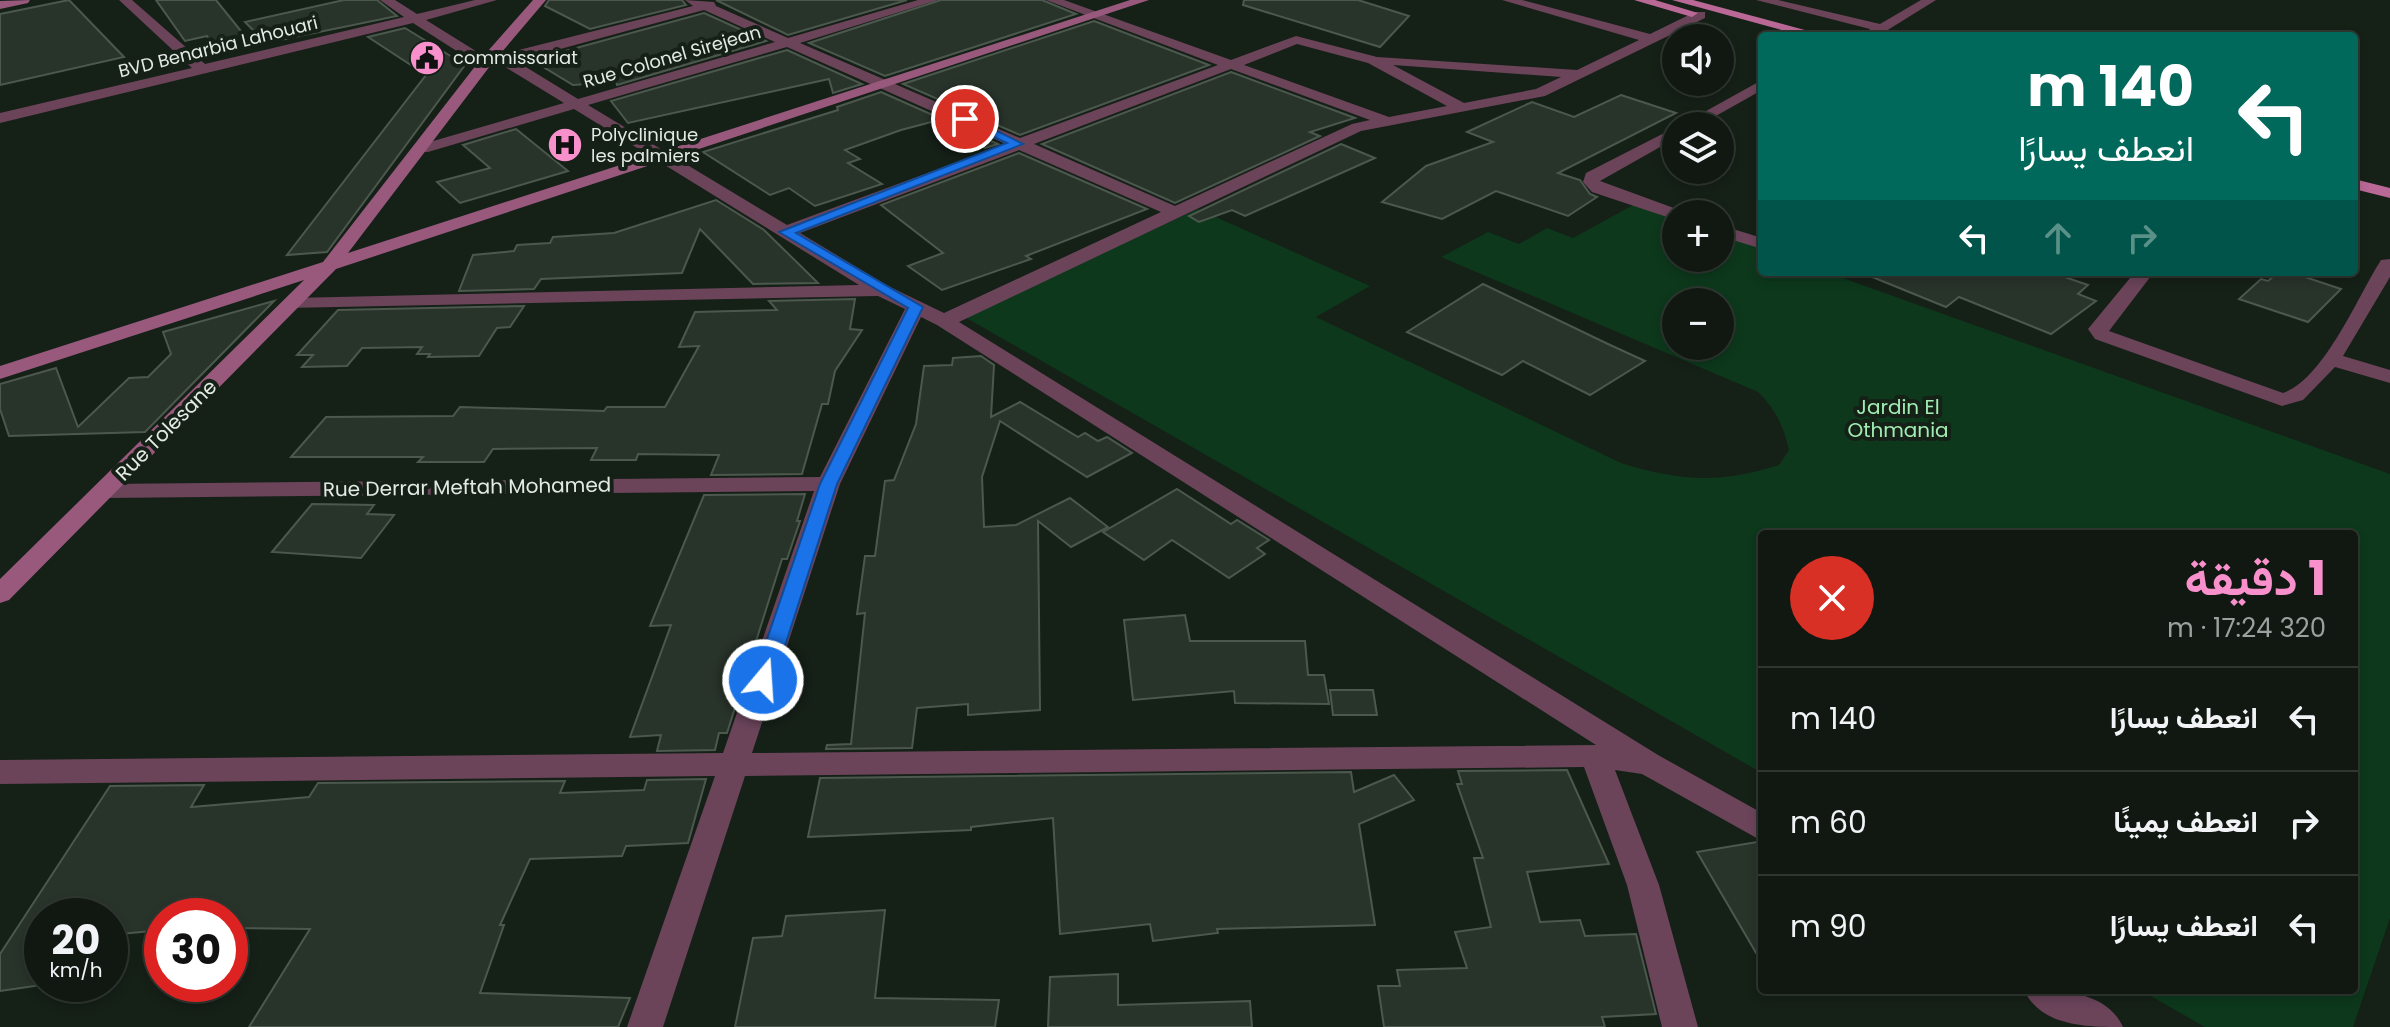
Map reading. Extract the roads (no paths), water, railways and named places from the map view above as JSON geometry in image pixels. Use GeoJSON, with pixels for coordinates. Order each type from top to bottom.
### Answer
{"type":"FeatureCollection","features":[{"type":"Feature","properties":{"kind":"main road"},"geometry":{"type":"LineString","coordinates":[[0,5],[24,0]]}},
{"type":"Feature","properties":{"kind":"main road","name":"Rue Tolesane"},"geometry":{"type":"LineString","coordinates":[[0,594],[330,265],[540,0]]}},
{"type":"Feature","properties":{"kind":"main road"},"geometry":{"type":"LineString","coordinates":[[0,373],[1143,0]]}},
{"type":"Feature","properties":{"kind":"main road"},"geometry":{"type":"LineString","coordinates":[[1640,0],[1766,32]]}},
{"type":"Feature","properties":{"kind":"main road"},"geometry":{"type":"LineString","coordinates":[[1678,0],[1804,32]]}},
{"type":"Feature","properties":{"kind":"main road"},"geometry":{"type":"LineString","coordinates":[[2358,172],[2390,180]]}},
{"type":"Feature","properties":{"kind":"main road"},"geometry":{"type":"LineString","coordinates":[[2358,185],[2390,193]]}},
{"type":"Feature","properties":{"kind":"street"},"geometry":{"type":"LineString","coordinates":[[125,0],[203,70]]}},
{"type":"Feature","properties":{"kind":"street"},"geometry":{"type":"LineString","coordinates":[[386,0],[573,104],[881,290],[944,321],[1648,763],[1758,826]]}},
{"type":"Feature","properties":{"kind":"street","name":"BVD Benarbia Lahouari"},"geometry":{"type":"LineString","coordinates":[[0,118],[491,0]]}},
{"type":"Feature","properties":{"kind":"street"},"geometry":{"type":"LineString","coordinates":[[494,61],[698,3],[728,0]]}},
{"type":"Feature","properties":{"kind":"street","name":"Rue Colonel Sirejean"},"geometry":{"type":"LineString","coordinates":[[422,149],[932,0]]}},
{"type":"Feature","properties":{"kind":"street"},"geometry":{"type":"LineString","coordinates":[[1052,0],[1384,120]]}},
{"type":"Feature","properties":{"kind":"street"},"geometry":{"type":"LineString","coordinates":[[1508,0],[1651,39]]}},
{"type":"Feature","properties":{"kind":"street"},"geometry":{"type":"LineString","coordinates":[[1762,0],[1882,28]]}},
{"type":"Feature","properties":{"kind":"street"},"geometry":{"type":"LineString","coordinates":[[1875,32],[1930,0]]}},
{"type":"Feature","properties":{"kind":"street"},"geometry":{"type":"LineString","coordinates":[[698,3],[887,83],[1017,144],[1173,211]]}},
{"type":"Feature","properties":{"kind":"street"},"geometry":{"type":"LineString","coordinates":[[944,321],[1338,136],[1384,120],[1540,93],[1700,15]]}},
{"type":"Feature","properties":{"kind":"street"},"geometry":{"type":"LineString","coordinates":[[786,232],[1296,40],[1373,60],[1577,74]]}},
{"type":"Feature","properties":{"kind":"street"},"geometry":{"type":"LineString","coordinates":[[1373,60],[1463,108]]}},
{"type":"Feature","properties":{"kind":"street"},"geometry":{"type":"LineString","coordinates":[[1712,112],[1758,86]]}},
{"type":"Feature","properties":{"kind":"street"},"geometry":{"type":"LineString","coordinates":[[1662,140],[1592,177],[1591,182],[1598,188],[1662,210]]}},
{"type":"Feature","properties":{"kind":"street"},"geometry":{"type":"LineString","coordinates":[[1734,235],[1758,243]]}},
{"type":"Feature","properties":{"kind":"street"},"geometry":{"type":"LineString","coordinates":[[2142,276],[2098,329],[2111,340],[2282,400],[2299,397],[2331,359],[2388,264]]}},
{"type":"Feature","properties":{"kind":"street"},"geometry":{"type":"LineString","coordinates":[[293,304],[881,290]]}},
{"type":"Feature","properties":{"kind":"street"},"geometry":{"type":"LineString","coordinates":[[645,1027],[828,484],[916,307]]}},
{"type":"Feature","properties":{"kind":"street"},"geometry":{"type":"LineString","coordinates":[[2331,359],[2390,377]]}},
{"type":"Feature","properties":{"kind":"street","name":"Rue Derrar Meftah Mohamed"},"geometry":{"type":"LineString","coordinates":[[105,491],[828,484]]}},
{"type":"Feature","properties":{"kind":"street"},"geometry":{"type":"LineString","coordinates":[[0,772],[1595,756],[1648,763]]}},
{"type":"Feature","properties":{"kind":"street"},"geometry":{"type":"LineString","coordinates":[[1595,756],[1643,885],[1680,1027]]}},
{"type":"Feature","properties":{"kind":"street"},"geometry":{"type":"LineString","coordinates":[[2048,994],[2105,1027]]}},
{"type":"Feature","properties":{"kind":"place","name":"commissariat"},"geometry":{"type":"Point","coordinates":[427,58]}},
{"type":"Feature","properties":{"kind":"place","name":"Polyclinique les palmiers"},"geometry":{"type":"Point","coordinates":[565,145]}},
{"type":"Feature","properties":{"kind":"park label","name":"Jardin El Othmania"},"geometry":{"type":"Point","coordinates":[1898,418]}}]}
